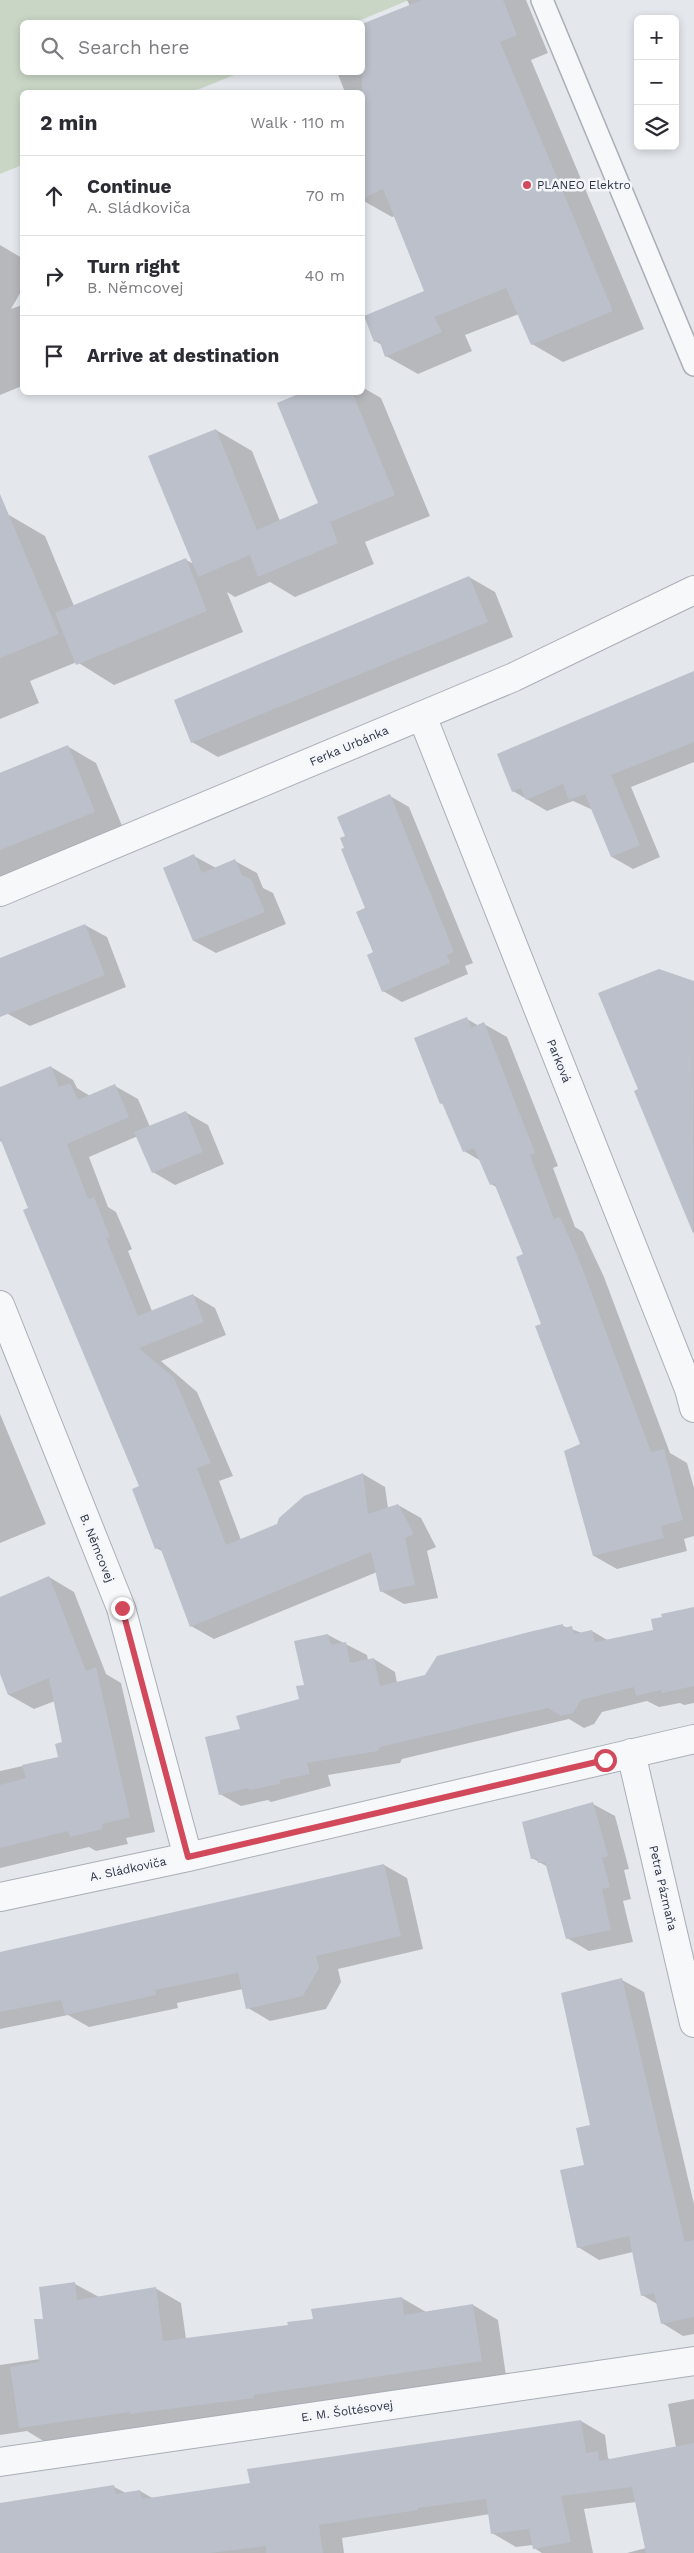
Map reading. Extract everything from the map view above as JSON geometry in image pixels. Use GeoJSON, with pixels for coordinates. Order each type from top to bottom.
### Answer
{"type":"FeatureCollection","features":[{"type":"Feature","properties":{"kind":"street","name":"Ferka Urbánka"},"geometry":{"type":"LineString","coordinates":[[0,892],[514,677],[694,590]]}},
{"type":"Feature","properties":{"kind":"street","name":"Parková"},"geometry":{"type":"LineString","coordinates":[[422,716],[689,1389],[694,1408]]}},
{"type":"Feature","properties":{"kind":"street","name":"B. Němcovej"},"geometry":{"type":"LineString","coordinates":[[0,1305],[122,1608],[188,1857]]}},
{"type":"Feature","properties":{"kind":"street","name":"A. Sládkoviča"},"geometry":{"type":"LineString","coordinates":[[0,1898],[188,1857],[694,1739]]}},
{"type":"Feature","properties":{"kind":"street","name":"Petra Pázmaňa"},"geometry":{"type":"LineString","coordinates":[[631,1753],[694,2023]]}},
{"type":"Feature","properties":{"kind":"street","name":"E. M. Šoltésovej"},"geometry":{"type":"LineString","coordinates":[[0,2462],[694,2361]]}},
{"type":"Feature","properties":{"kind":"lane"},"geometry":{"type":"LineString","coordinates":[[542,0],[694,365]]}},
{"type":"Feature","properties":{"kind":"green space"},"geometry":{"type":"Polygon","coordinates":[[[0,0],[409,0],[361,20],[20,20],[20,75],[234,75],[197,90],[20,90],[20,166],[0,174],[0,0]]]}},
{"type":"Feature","properties":{"kind":"building"},"geometry":{"type":"Polygon","coordinates":[[[422,0],[503,0],[517,35],[500,42],[613,311],[531,345],[506,288],[434,317],[442,332],[385,357],[379,340],[374,342],[365,316],[424,291],[383,189],[365,198],[365,90],[362,90],[362,75],[365,75],[365,23],[422,0]]]}},
{"type":"Feature","properties":{"kind":"building"},"geometry":{"type":"Polygon","coordinates":[[[296,395],[353,395],[395,495],[330,522],[338,543],[258,577],[250,555],[198,577],[148,456],[216,429],[257,530],[318,503],[277,403],[296,395]]]}},
{"type":"Feature","properties":{"kind":"building"},"geometry":{"type":"Polygon","coordinates":[[[0,494],[59,634],[0,658],[0,494]]]}},
{"type":"Feature","properties":{"kind":"building"},"geometry":{"type":"Polygon","coordinates":[[[186,558],[207,611],[76,665],[55,613],[186,558]]]}},
{"type":"Feature","properties":{"kind":"building"},"geometry":{"type":"Polygon","coordinates":[[[469,576],[488,622],[191,743],[174,700],[469,576]]]}},
{"type":"Feature","properties":{"kind":"building"},"geometry":{"type":"Polygon","coordinates":[[[694,671],[694,742],[611,775],[640,845],[611,857],[585,794],[569,800],[563,784],[526,800],[521,788],[512,792],[497,754],[694,671]]]}},
{"type":"Feature","properties":{"kind":"building"},"geometry":{"type":"Polygon","coordinates":[[[68,745],[95,812],[0,850],[0,773],[68,745]]]}},
{"type":"Feature","properties":{"kind":"building"},"geometry":{"type":"Polygon","coordinates":[[[390,794],[454,952],[447,955],[450,963],[382,992],[367,955],[373,952],[356,912],[365,908],[341,849],[344,848],[340,838],[345,836],[337,817],[390,794]]]}},
{"type":"Feature","properties":{"kind":"building"},"geometry":{"type":"Polygon","coordinates":[[[194,854],[202,873],[235,859],[242,875],[251,879],[265,912],[193,941],[163,868],[194,854]]]}},
{"type":"Feature","properties":{"kind":"building"},"geometry":{"type":"Polygon","coordinates":[[[85,924],[105,975],[0,1017],[0,958],[85,924]]]}},
{"type":"Feature","properties":{"kind":"building"},"geometry":{"type":"Polygon","coordinates":[[[659,969],[694,981],[693,1233],[634,1091],[638,1089],[598,993],[659,969]]]}},
{"type":"Feature","properties":{"kind":"building"},"geometry":{"type":"Polygon","coordinates":[[[467,1017],[471,1028],[484,1022],[535,1153],[530,1155],[554,1219],[560,1217],[580,1262],[651,1452],[664,1449],[683,1520],[661,1526],[664,1538],[593,1556],[564,1451],[580,1444],[535,1326],[541,1324],[516,1257],[523,1254],[494,1183],[490,1185],[474,1148],[463,1152],[442,1103],[440,1104],[414,1038],[467,1017]]]}},
{"type":"Feature","properties":{"kind":"building"},"geometry":{"type":"Polygon","coordinates":[[[51,1066],[59,1087],[70,1083],[78,1100],[115,1084],[129,1117],[67,1144],[88,1199],[94,1197],[110,1237],[106,1238],[138,1316],[193,1294],[204,1322],[139,1348],[174,1378],[211,1463],[197,1468],[226,1545],[277,1524],[279,1518],[304,1496],[363,1473],[368,1514],[398,1504],[414,1534],[405,1538],[415,1585],[380,1592],[371,1552],[190,1627],[160,1547],[155,1549],[132,1489],[139,1486],[23,1210],[28,1208],[0,1138],[0,1087],[51,1066]]]}},
{"type":"Feature","properties":{"kind":"building"},"geometry":{"type":"Polygon","coordinates":[[[186,1111],[203,1152],[152,1173],[134,1132],[186,1111]]]}},
{"type":"Feature","properties":{"kind":"building"},"geometry":{"type":"Polygon","coordinates":[[[49,1576],[86,1671],[96,1667],[130,1817],[102,1824],[103,1829],[70,1837],[68,1831],[0,1848],[0,1785],[26,1778],[22,1765],[58,1757],[55,1744],[62,1742],[49,1678],[8,1695],[0,1674],[0,1597],[49,1576]]]}},
{"type":"Feature","properties":{"kind":"building"},"geometry":{"type":"Polygon","coordinates":[[[694,1607],[694,1686],[662,1693],[661,1690],[636,1696],[634,1687],[581,1700],[573,1713],[561,1716],[548,1708],[380,1747],[378,1751],[307,1763],[310,1774],[280,1780],[280,1784],[249,1790],[248,1788],[219,1795],[205,1737],[240,1729],[236,1716],[299,1699],[296,1686],[304,1685],[294,1641],[328,1634],[331,1645],[346,1642],[350,1663],[374,1658],[380,1686],[425,1675],[437,1656],[529,1632],[563,1624],[563,1628],[572,1626],[574,1634],[592,1630],[595,1642],[653,1630],[651,1619],[662,1617],[661,1614],[694,1607]]]}},
{"type":"Feature","properties":{"kind":"building"},"geometry":{"type":"Polygon","coordinates":[[[593,1802],[608,1856],[602,1858],[610,1887],[602,1889],[611,1930],[566,1939],[545,1862],[538,1863],[537,1858],[531,1859],[522,1822],[593,1802]]]}},
{"type":"Feature","properties":{"kind":"building"},"geometry":{"type":"Polygon","coordinates":[[[384,1864],[401,1936],[316,1956],[319,1968],[303,1996],[246,2009],[238,1973],[155,1990],[156,1995],[65,2015],[61,2000],[0,2012],[0,1952],[384,1864]]]}},
{"type":"Feature","properties":{"kind":"building"},"geometry":{"type":"Polygon","coordinates":[[[622,1978],[685,2242],[694,2240],[694,2317],[661,2324],[654,2293],[641,2296],[629,2236],[577,2248],[560,2170],[584,2165],[576,2128],[590,2125],[561,1993],[622,1978]]]}},
{"type":"Feature","properties":{"kind":"building"},"geometry":{"type":"Polygon","coordinates":[[[75,2282],[77,2300],[156,2287],[163,2341],[288,2325],[287,2322],[313,2319],[311,2309],[402,2297],[404,2315],[473,2304],[482,2361],[254,2395],[254,2398],[130,2414],[130,2412],[19,2428],[10,2367],[39,2362],[34,2319],[43,2319],[39,2287],[75,2282]]]}},
{"type":"Feature","properties":{"kind":"building"},"geometry":{"type":"Polygon","coordinates":[[[581,2420],[586,2453],[598,2451],[599,2461],[694,2443],[694,2553],[646,2553],[632,2487],[561,2496],[571,2542],[533,2549],[529,2529],[491,2534],[486,2499],[417,2508],[418,2510],[319,2525],[323,2553],[266,2553],[266,2546],[210,2553],[0,2553],[0,2503],[114,2485],[116,2494],[140,2490],[142,2499],[250,2483],[247,2469],[581,2420]]]}},
{"type":"Feature","properties":{"kind":"place","name":"PLANEO Elektro"},"geometry":{"type":"Point","coordinates":[527,185]}},
{"type":"Feature","properties":{"kind":"route"},"geometry":{"type":"LineString","coordinates":[[122,1608],[188,1857],[605,1760]]}}]}
